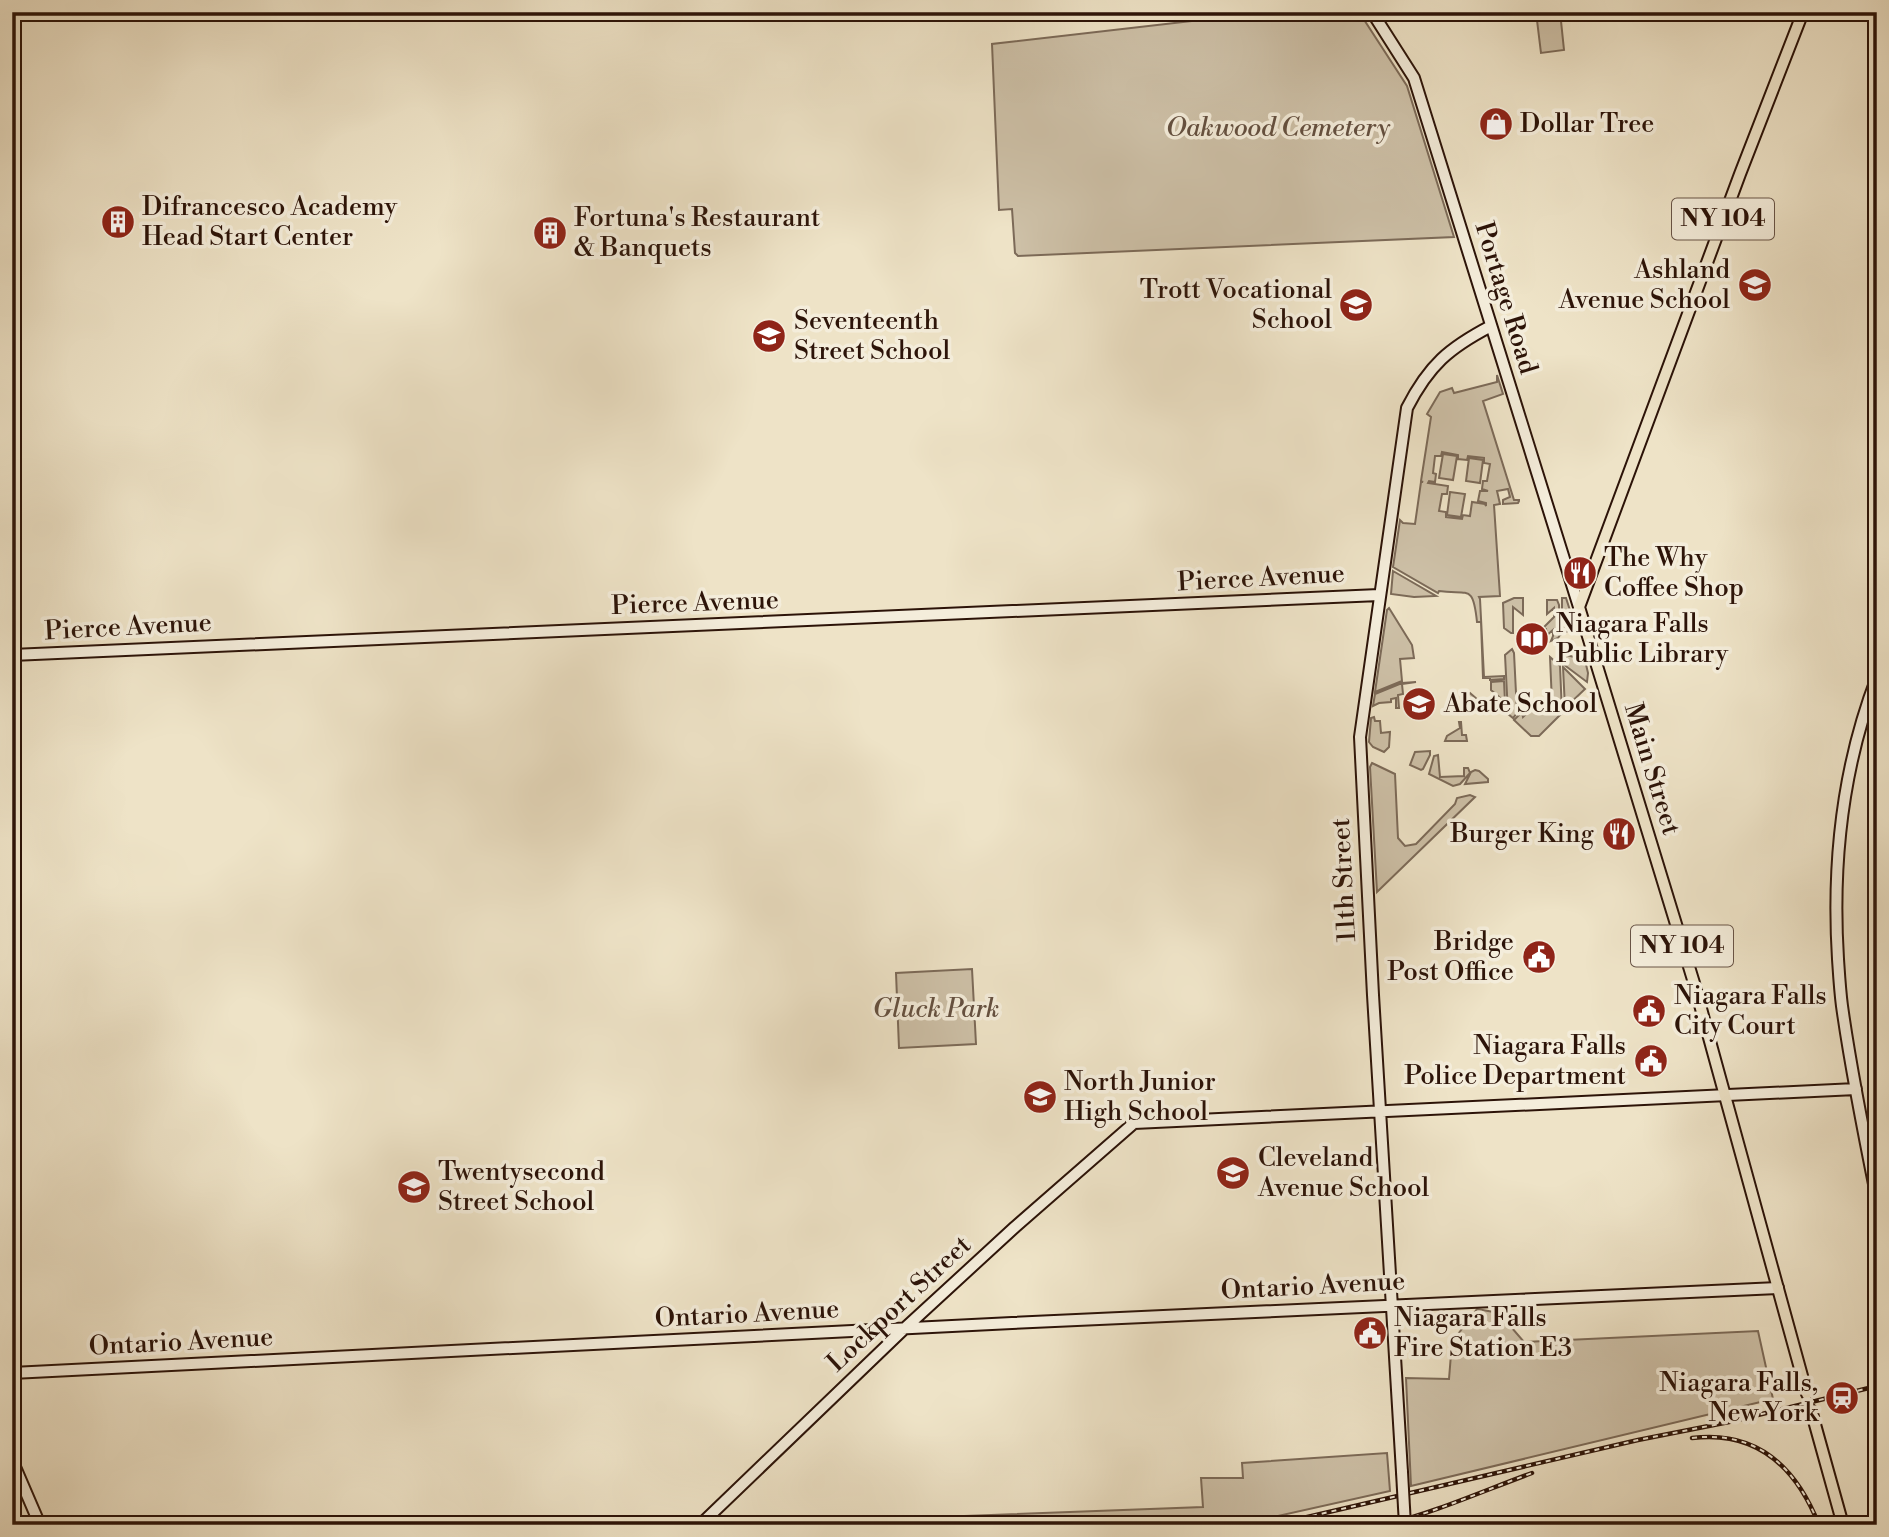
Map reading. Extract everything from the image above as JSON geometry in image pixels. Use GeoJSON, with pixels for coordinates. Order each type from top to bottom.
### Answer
{"type":"FeatureCollection","features":[{"type":"Feature","properties":{"kind":"main road","name":"NY 104"},"geometry":{"type":"LineString","coordinates":[[1579,607],[1802,12]]}},
{"type":"Feature","properties":{"kind":"main road","name":"Main Street"},"geometry":{"type":"LineString","coordinates":[[1579,607],[1694,983],[1807,1394]]}},
{"type":"Feature","properties":{"kind":"main road"},"geometry":{"type":"LineString","coordinates":[[1811,1410],[1843,1525]]}},
{"type":"Feature","properties":{"kind":"street","name":"Portage Road"},"geometry":{"type":"LineString","coordinates":[[1372,12],[1414,78],[1579,607]]}},
{"type":"Feature","properties":{"kind":"street","name":"11th Street"},"geometry":{"type":"LineString","coordinates":[[1405,1525],[1360,737],[1407,408],[1420,385],[1446,353],[1491,326]]}},
{"type":"Feature","properties":{"kind":"street","name":"Pierce Avenue"},"geometry":{"type":"LineString","coordinates":[[12,655],[1379,595]]}},
{"type":"Feature","properties":{"kind":"street"},"geometry":{"type":"LineString","coordinates":[[1877,677],[1852,758],[1841,818],[1836,867],[1836,927],[1841,998],[1877,1199]]}},
{"type":"Feature","properties":{"kind":"street"},"geometry":{"type":"LineString","coordinates":[[1380,1111],[1856,1089]]}},
{"type":"Feature","properties":{"kind":"street","name":"Lockport Street"},"geometry":{"type":"LineString","coordinates":[[700,1525],[904,1329],[1134,1123],[1380,1111]]}},
{"type":"Feature","properties":{"kind":"street","name":"Ontario Avenue"},"geometry":{"type":"LineString","coordinates":[[12,1373],[1777,1287]]}},
{"type":"Feature","properties":{"kind":"street"},"geometry":{"type":"LineString","coordinates":[[12,1460],[40,1525]]}},
{"type":"Feature","properties":{"kind":"green space","name":"Oakwood Cemetery"},"geometry":{"type":"Polygon","coordinates":[[[1270,12],[1359,12],[1407,86],[1454,237],[1018,256],[1015,253],[1012,209],[999,210],[992,44],[1270,12]]]}},
{"type":"Feature","properties":{"kind":"green space"},"geometry":{"type":"Polygon","coordinates":[[[1536,12],[1563,12],[1561,21],[1564,50],[1541,53],[1536,12]]]}},
{"type":"Feature","properties":{"kind":"green space"},"geometry":{"type":"Polygon","coordinates":[[[1497,375],[1503,394],[1483,401],[1514,500],[1519,501],[1503,504],[1503,500],[1510,497],[1508,489],[1497,491],[1500,504],[1494,505],[1500,596],[1479,597],[1480,599],[1484,677],[1504,676],[1504,679],[1490,680],[1483,678],[1481,622],[1477,622],[1471,597],[1463,593],[1438,593],[1393,567],[1400,520],[1403,523],[1415,524],[1431,417],[1427,414],[1440,392],[1452,388],[1454,393],[1497,382],[1497,375]],[[1442,452],[1441,456],[1435,456],[1435,482],[1428,483],[1448,486],[1447,494],[1442,494],[1439,511],[1446,512],[1446,517],[1462,519],[1463,515],[1470,516],[1472,502],[1486,506],[1486,503],[1478,501],[1480,491],[1488,491],[1482,489],[1483,481],[1487,481],[1490,464],[1484,463],[1484,458],[1468,456],[1467,460],[1458,459],[1458,455],[1442,452]]]}},
{"type":"Feature","properties":{"kind":"green space"},"geometry":{"type":"Polygon","coordinates":[[[1443,454],[1457,456],[1453,480],[1439,478],[1443,454]]]}},
{"type":"Feature","properties":{"kind":"green space"},"geometry":{"type":"Polygon","coordinates":[[[1469,458],[1483,460],[1480,483],[1466,481],[1469,458]]]}},
{"type":"Feature","properties":{"kind":"green space"},"geometry":{"type":"Polygon","coordinates":[[[1450,492],[1465,494],[1461,517],[1447,515],[1450,492]]]}},
{"type":"Feature","properties":{"kind":"green space"},"geometry":{"type":"Polygon","coordinates":[[[1393,571],[1436,596],[1391,594],[1393,571]]]}},
{"type":"Feature","properties":{"kind":"green space"},"geometry":{"type":"Polygon","coordinates":[[[1514,598],[1523,598],[1523,615],[1513,607],[1511,633],[1504,628],[1503,603],[1514,598]]]}},
{"type":"Feature","properties":{"kind":"green space"},"geometry":{"type":"Polygon","coordinates":[[[1562,598],[1566,598],[1575,626],[1562,634],[1562,598]]]}},
{"type":"Feature","properties":{"kind":"green space"},"geometry":{"type":"Polygon","coordinates":[[[1547,600],[1557,600],[1559,605],[1560,635],[1551,641],[1553,630],[1547,635],[1546,629],[1543,628],[1554,617],[1554,608],[1547,614],[1547,600]]]}},
{"type":"Feature","properties":{"kind":"green space"},"geometry":{"type":"Polygon","coordinates":[[[1389,608],[1412,645],[1414,658],[1400,659],[1402,681],[1375,692],[1387,610],[1389,608]]]}},
{"type":"Feature","properties":{"kind":"green space"},"geometry":{"type":"Polygon","coordinates":[[[1512,649],[1517,713],[1513,718],[1508,714],[1505,655],[1512,649]]]}},
{"type":"Feature","properties":{"kind":"green space"},"geometry":{"type":"Polygon","coordinates":[[[1563,654],[1585,660],[1587,682],[1563,664],[1563,654]]]}},
{"type":"Feature","properties":{"kind":"green space"},"geometry":{"type":"Polygon","coordinates":[[[1550,657],[1560,666],[1562,713],[1539,736],[1531,736],[1514,720],[1522,712],[1523,717],[1535,705],[1539,709],[1540,702],[1547,699],[1552,703],[1550,657]]]}},
{"type":"Feature","properties":{"kind":"green space"},"geometry":{"type":"Polygon","coordinates":[[[1563,667],[1585,689],[1565,708],[1563,667]]]}},
{"type":"Feature","properties":{"kind":"green space"},"geometry":{"type":"Polygon","coordinates":[[[1504,681],[1505,702],[1491,690],[1491,682],[1504,681]]]}},
{"type":"Feature","properties":{"kind":"green space"},"geometry":{"type":"Polygon","coordinates":[[[1416,682],[1402,684],[1403,694],[1398,695],[1399,708],[1396,708],[1396,698],[1391,699],[1391,702],[1373,706],[1375,694],[1402,683],[1416,682]]]}},
{"type":"Feature","properties":{"kind":"green space"},"geometry":{"type":"Polygon","coordinates":[[[1470,693],[1478,700],[1488,699],[1489,705],[1478,705],[1478,710],[1465,711],[1464,698],[1470,693]]]}},
{"type":"Feature","properties":{"kind":"green space"},"geometry":{"type":"Polygon","coordinates":[[[1374,717],[1375,721],[1380,721],[1381,733],[1390,732],[1389,747],[1384,752],[1369,742],[1371,718],[1374,717]]]}},
{"type":"Feature","properties":{"kind":"green space"},"geometry":{"type":"Polygon","coordinates":[[[1459,722],[1462,735],[1466,735],[1467,741],[1445,741],[1447,736],[1460,728],[1459,722]]]}},
{"type":"Feature","properties":{"kind":"green space"},"geometry":{"type":"Polygon","coordinates":[[[1430,751],[1423,769],[1410,765],[1415,752],[1430,751]]]}},
{"type":"Feature","properties":{"kind":"green space"},"geometry":{"type":"Polygon","coordinates":[[[1438,755],[1440,777],[1464,776],[1464,768],[1468,768],[1470,773],[1460,784],[1453,786],[1429,774],[1434,756],[1438,755]]]}},
{"type":"Feature","properties":{"kind":"green space"},"geometry":{"type":"Polygon","coordinates":[[[1372,763],[1395,774],[1398,838],[1405,846],[1416,844],[1455,804],[1457,798],[1470,795],[1475,797],[1377,892],[1370,767],[1372,763]]]}},
{"type":"Feature","properties":{"kind":"green space"},"geometry":{"type":"Polygon","coordinates":[[[1475,770],[1488,779],[1488,782],[1465,784],[1475,770]]]}},
{"type":"Feature","properties":{"kind":"green space","name":"Gluck Park"},"geometry":{"type":"Polygon","coordinates":[[[972,969],[976,1044],[899,1048],[896,973],[972,969]]]}},
{"type":"Feature","properties":{"kind":"green space"},"geometry":{"type":"Polygon","coordinates":[[[1477,1309],[1499,1313],[1524,1342],[1758,1331],[1773,1399],[1411,1486],[1406,1378],[1449,1379],[1452,1342],[1477,1309]]]}},
{"type":"Feature","properties":{"kind":"green space"},"geometry":{"type":"Polygon","coordinates":[[[1387,1453],[1390,1491],[1238,1525],[724,1525],[1203,1507],[1201,1478],[1243,1478],[1242,1463],[1387,1453]]]}},
{"type":"Feature","properties":{"kind":"railway"},"geometry":{"type":"LineString","coordinates":[[1273,1525],[1877,1386]]}},
{"type":"Feature","properties":{"kind":"railway"},"geometry":{"type":"LineString","coordinates":[[1692,1438],[1736,1440],[1771,1457],[1799,1486],[1819,1525]]}},
{"type":"Feature","properties":{"kind":"railway"},"geometry":{"type":"LineString","coordinates":[[1385,1525],[1441,1508],[1532,1473]]}},
{"type":"Feature","properties":{"kind":"place","name":"Dollar Tree"},"geometry":{"type":"Point","coordinates":[1496,124]}},
{"type":"Feature","properties":{"kind":"place","name":"Difrancesco Academy Head Start Center"},"geometry":{"type":"Point","coordinates":[118,222]}},
{"type":"Feature","properties":{"kind":"place","name":"Fortuna's Restaurant & Banquets"},"geometry":{"type":"Point","coordinates":[550,233]}},
{"type":"Feature","properties":{"kind":"place","name":"Ashland Avenue School"},"geometry":{"type":"Point","coordinates":[1755,285]}},
{"type":"Feature","properties":{"kind":"place","name":"Trott Vocational School"},"geometry":{"type":"Point","coordinates":[1356,305]}},
{"type":"Feature","properties":{"kind":"place","name":"Seventeenth Street School"},"geometry":{"type":"Point","coordinates":[769,336]}},
{"type":"Feature","properties":{"kind":"place","name":"The Why Coffee Shop"},"geometry":{"type":"Point","coordinates":[1580,573]}},
{"type":"Feature","properties":{"kind":"place","name":"Niagara Falls Public Library"},"geometry":{"type":"Point","coordinates":[1532,639]}},
{"type":"Feature","properties":{"kind":"place","name":"Abate School"},"geometry":{"type":"Point","coordinates":[1419,704]}},
{"type":"Feature","properties":{"kind":"place","name":"Burger King"},"geometry":{"type":"Point","coordinates":[1619,834]}},
{"type":"Feature","properties":{"kind":"place","name":"Bridge Post Office"},"geometry":{"type":"Point","coordinates":[1539,957]}},
{"type":"Feature","properties":{"kind":"place","name":"Niagara Falls City Court"},"geometry":{"type":"Point","coordinates":[1649,1011]}},
{"type":"Feature","properties":{"kind":"place","name":"Niagara Falls Police Department"},"geometry":{"type":"Point","coordinates":[1651,1061]}},
{"type":"Feature","properties":{"kind":"place","name":"North Junior High School"},"geometry":{"type":"Point","coordinates":[1040,1097]}},
{"type":"Feature","properties":{"kind":"place","name":"Cleveland Avenue School"},"geometry":{"type":"Point","coordinates":[1233,1173]}},
{"type":"Feature","properties":{"kind":"place","name":"Twentysecond Street School"},"geometry":{"type":"Point","coordinates":[414,1187]}},
{"type":"Feature","properties":{"kind":"place","name":"Niagara Falls Fire Station E3"},"geometry":{"type":"Point","coordinates":[1370,1333]}},
{"type":"Feature","properties":{"kind":"place","name":"Niagara Falls, New York"},"geometry":{"type":"Point","coordinates":[1842,1398]}}]}
